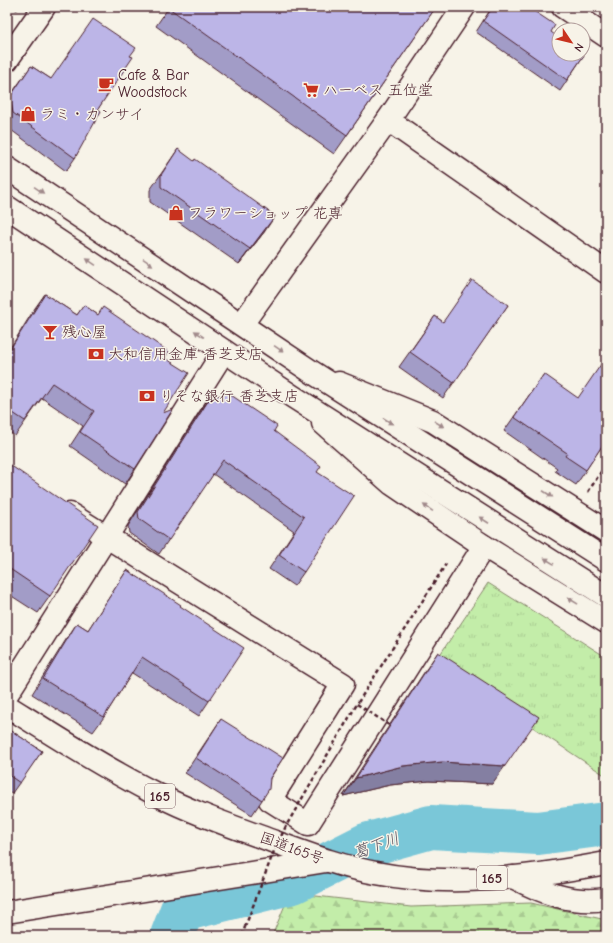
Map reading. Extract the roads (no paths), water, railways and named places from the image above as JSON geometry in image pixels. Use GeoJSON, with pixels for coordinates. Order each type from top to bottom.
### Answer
{"type":"FeatureCollection","features":[{"type":"Feature","properties":{"kind":"main road"},"geometry":{"type":"LineString","coordinates":[[7,60],[44,7]]}},
{"type":"Feature","properties":{"kind":"main road"},"geometry":{"type":"LineString","coordinates":[[242,324],[388,120],[464,7]]}},
{"type":"Feature","properties":{"kind":"main road"},"geometry":{"type":"LineString","coordinates":[[563,7],[606,36]]}},
{"type":"Feature","properties":{"kind":"main road"},"geometry":{"type":"LineString","coordinates":[[388,120],[606,272]]}},
{"type":"Feature","properties":{"kind":"main road"},"geometry":{"type":"LineString","coordinates":[[7,168],[312,372],[606,560]]}},
{"type":"Feature","properties":{"kind":"main road"},"geometry":{"type":"LineString","coordinates":[[7,207],[292,396],[517,541],[606,596]]}},
{"type":"Feature","properties":{"kind":"main road"},"geometry":{"type":"LineString","coordinates":[[7,694],[224,351]]}},
{"type":"Feature","properties":{"kind":"main road"},"geometry":{"type":"LineString","coordinates":[[312,372],[433,421],[606,531]]}},
{"type":"Feature","properties":{"kind":"main road"},"geometry":{"type":"LineString","coordinates":[[292,396],[392,484],[484,546],[606,622]]}},
{"type":"Feature","properties":{"kind":"main road"},"geometry":{"type":"LineString","coordinates":[[53,502],[343,684],[270,800],[308,824],[484,546]]}},
{"type":"Feature","properties":{"kind":"main road","name":"国道165号"},"geometry":{"type":"LineString","coordinates":[[7,706],[111,770],[155,793],[204,816],[326,861],[377,874],[421,878],[465,879],[513,877],[558,872],[606,863]]}},
{"type":"Feature","properties":{"kind":"main road"},"geometry":{"type":"LineString","coordinates":[[7,912],[326,861]]}},
{"type":"Feature","properties":{"kind":"main road"},"geometry":{"type":"LineString","coordinates":[[513,877],[542,892],[570,900],[606,899]]}},
{"type":"Feature","properties":{"kind":"waterway","name":"葛下川"},"geometry":{"type":"LineString","coordinates":[[172,936],[182,910],[293,882],[366,845],[431,827],[538,833],[606,824]]}},
{"type":"Feature","properties":{"kind":"place","name":"Cafe & Bar Woodstock"},"geometry":{"type":"Point","coordinates":[106,84]}},
{"type":"Feature","properties":{"kind":"place","name":"ハーベス 五位堂"},"geometry":{"type":"Point","coordinates":[311,90]}},
{"type":"Feature","properties":{"kind":"place","name":"ラミ・カンサイ"},"geometry":{"type":"Point","coordinates":[28,114]}},
{"type":"Feature","properties":{"kind":"place","name":"フラワーショップ 花専"},"geometry":{"type":"Point","coordinates":[176,213]}},
{"type":"Feature","properties":{"kind":"place","name":"残心屋"},"geometry":{"type":"Point","coordinates":[50,332]}},
{"type":"Feature","properties":{"kind":"place","name":"大和信用金庫 香芝支店"},"geometry":{"type":"Point","coordinates":[96,354]}},
{"type":"Feature","properties":{"kind":"place","name":"りそな銀行 香芝支店"},"geometry":{"type":"Point","coordinates":[147,396]}}]}
